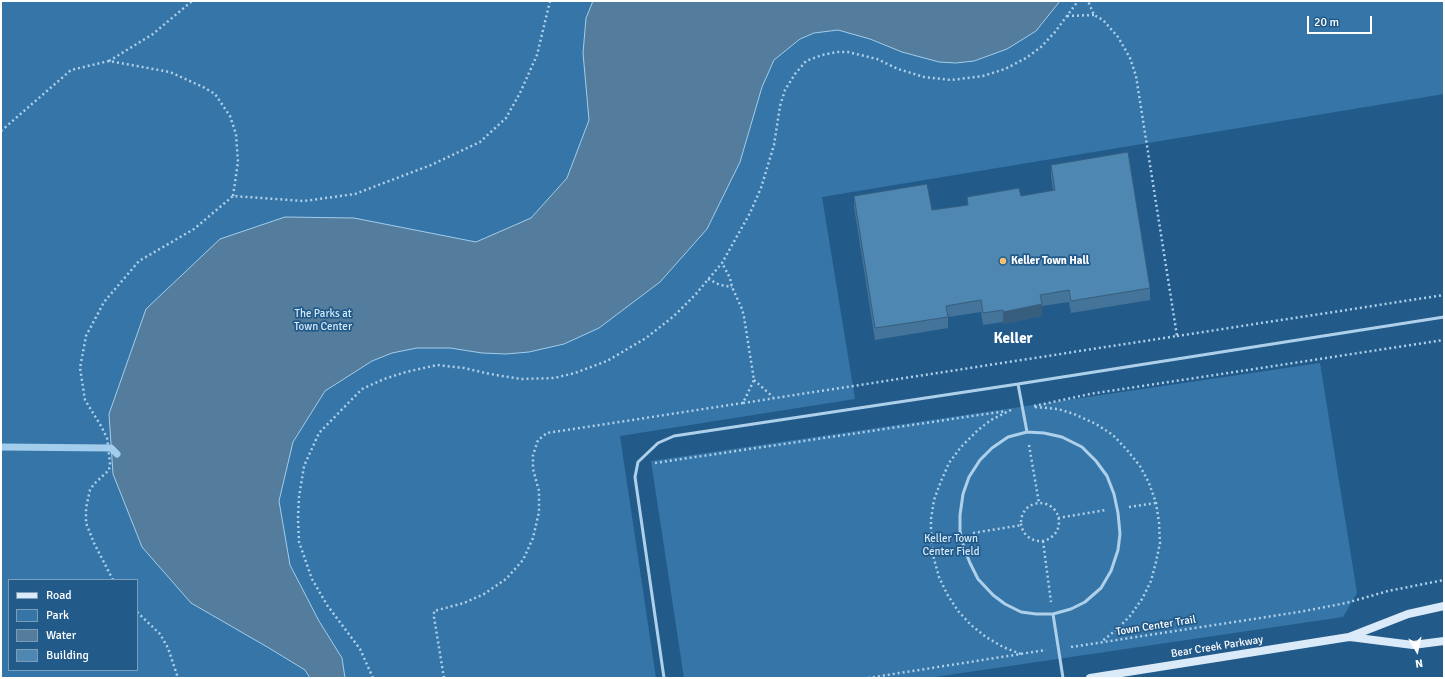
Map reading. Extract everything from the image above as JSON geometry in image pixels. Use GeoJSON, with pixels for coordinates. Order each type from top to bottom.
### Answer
{"type":"FeatureCollection","features":[{"type":"Feature","properties":{"kind":"main road","name":"Bear Creek Parkway"},"geometry":{"type":"LineString","coordinates":[[1090,678],[1349,637],[1408,614],[1444,606]]}},
{"type":"Feature","properties":{"kind":"main road","name":"Bear Creek Parkway"},"geometry":{"type":"LineString","coordinates":[[1349,637],[1413,645],[1444,641]]}},
{"type":"Feature","properties":{"kind":"lane"},"geometry":{"type":"LineString","coordinates":[[664,678],[635,477],[638,462],[658,443],[674,436],[1444,317]]}},
{"type":"Feature","properties":{"kind":"lane"},"geometry":{"type":"LineString","coordinates":[[1018,384],[1027,432]]}},
{"type":"Feature","properties":{"kind":"lane"},"geometry":{"type":"LineString","coordinates":[[1027,432],[1044,433],[1062,437],[1082,447],[1096,461],[1107,476],[1114,494],[1118,513],[1120,534],[1118,550],[1111,571],[1101,588],[1085,602],[1071,609],[1053,614],[1021,612],[992,595],[978,579],[964,548],[961,534],[960,515],[963,494],[969,477],[980,460],[992,448],[1008,437],[1027,432]]}},
{"type":"Feature","properties":{"kind":"lane"},"geometry":{"type":"LineString","coordinates":[[1053,614],[1062,678]]}},
{"type":"Feature","properties":{"kind":"path"},"geometry":{"type":"LineString","coordinates":[[1,131],[72,70],[108,61],[153,34],[192,1]]}},
{"type":"Feature","properties":{"kind":"path"},"geometry":{"type":"LineString","coordinates":[[233,196],[304,201],[355,194],[431,166],[480,142],[506,118],[520,94],[537,55],[550,1]]}},
{"type":"Feature","properties":{"kind":"path"},"geometry":{"type":"LineString","coordinates":[[373,678],[360,649],[327,605],[312,580],[299,542],[298,518],[299,497],[304,466],[319,433],[362,389],[384,379],[406,372],[438,365],[464,368],[520,379],[554,378],[576,373],[607,361],[646,338],[674,316],[722,263],[750,213],[761,188],[774,145],[780,106],[785,90],[795,74],[806,61],[822,54],[848,52],[872,58],[898,69],[924,77],[951,80],[983,76],[1005,69],[1026,58],[1041,47],[1055,32],[1078,1]]}},
{"type":"Feature","properties":{"kind":"path"},"geometry":{"type":"LineString","coordinates":[[1088,1],[1094,15]]}},
{"type":"Feature","properties":{"kind":"path"},"geometry":{"type":"LineString","coordinates":[[1067,16],[1094,15],[1103,20],[1118,37],[1130,58],[1136,76],[1177,336]]}},
{"type":"Feature","properties":{"kind":"path"},"geometry":{"type":"LineString","coordinates":[[108,61],[170,72],[215,94],[230,116],[236,134],[238,162],[233,196],[194,229],[139,262],[104,302],[86,336],[80,368],[85,400],[101,426],[106,438],[110,463],[109,470],[94,484],[90,490],[86,508],[86,523],[94,543],[112,579]]}},
{"type":"Feature","properties":{"kind":"path"},"geometry":{"type":"LineString","coordinates":[[722,263],[730,278],[732,287],[742,309],[754,380],[743,403]]}},
{"type":"Feature","properties":{"kind":"path"},"geometry":{"type":"LineString","coordinates":[[708,279],[720,285],[732,287]]}},
{"type":"Feature","properties":{"kind":"path"},"geometry":{"type":"LineString","coordinates":[[444,678],[436,634],[434,611],[464,603],[484,594],[506,579],[523,560],[533,538],[539,512],[539,491],[533,469],[533,455],[538,440],[547,433],[1444,295]]}},
{"type":"Feature","properties":{"kind":"path"},"geometry":{"type":"LineString","coordinates":[[1023,408],[1090,394],[1444,340]]}},
{"type":"Feature","properties":{"kind":"path"},"geometry":{"type":"LineString","coordinates":[[754,380],[773,398]]}},
{"type":"Feature","properties":{"kind":"path"},"geometry":{"type":"LineString","coordinates":[[637,466],[1008,411]]}},
{"type":"Feature","properties":{"kind":"path"},"geometry":{"type":"LineString","coordinates":[[1027,432],[1039,504]]}},
{"type":"Feature","properties":{"kind":"path"},"geometry":{"type":"LineString","coordinates":[[1039,504],[1049,506],[1056,513],[1058,518],[1058,528],[1056,533],[1043,541],[1032,539],[1027,535],[1022,525],[1024,513],[1033,505],[1039,504]]}},
{"type":"Feature","properties":{"kind":"path"},"geometry":{"type":"LineString","coordinates":[[931,539],[1022,525]]}},
{"type":"Feature","properties":{"kind":"path"},"geometry":{"type":"LineString","coordinates":[[1043,541],[1053,614]]}},
{"type":"Feature","properties":{"kind":"path","name":"Town Center Trail"},"geometry":{"type":"LineString","coordinates":[[868,678],[1299,612],[1346,603],[1388,591],[1444,580]]}},
{"type":"Feature","properties":{"kind":"path"},"geometry":{"type":"LineString","coordinates":[[138,613],[160,634],[168,648],[178,678]]}},
{"type":"Feature","properties":{"kind":"green space","name":"The Parks at Town Center"},"geometry":{"type":"Polygon","coordinates":[[[1,1],[1444,1],[1444,94],[822,197],[855,399],[620,436],[656,678],[1,678],[1,1]]]}},
{"type":"Feature","properties":{"kind":"green space","name":"Keller Town Center Field"},"geometry":{"type":"Polygon","coordinates":[[[1320,363],[1357,593],[1343,617],[928,678],[684,678],[651,461],[1320,363]]]}},
{"type":"Feature","properties":{"kind":"water"},"geometry":{"type":"Polygon","coordinates":[[[593,1],[1060,1],[1036,31],[1007,49],[974,61],[956,63],[939,62],[902,52],[870,39],[838,30],[814,33],[800,39],[774,60],[762,87],[740,162],[707,229],[660,282],[599,328],[564,344],[529,352],[506,354],[482,353],[450,348],[417,348],[392,353],[372,361],[325,391],[293,442],[279,501],[290,565],[319,621],[342,658],[345,678],[310,678],[305,670],[191,603],[142,547],[113,474],[109,414],[146,309],[220,239],[285,217],[354,218],[476,242],[531,218],[567,178],[589,120],[583,53],[586,18],[593,1]]]}},
{"type":"Feature","properties":{"kind":"building","name":"Keller Town Hall"},"geometry":{"type":"Polygon","coordinates":[[[1128,152],[1150,288],[1071,301],[1069,290],[1040,295],[1042,304],[1003,312],[1003,310],[983,313],[981,300],[946,306],[948,317],[875,328],[854,196],[927,184],[932,210],[968,205],[967,197],[1019,188],[1021,196],[1055,190],[1051,165],[1128,152]]]}},
{"type":"Feature","properties":{"kind":"waterway"},"geometry":{"type":"LineString","coordinates":[[1,447],[111,448],[117,454]]}},
{"type":"Feature","properties":{"kind":"place","name":"Keller Town Hall"},"geometry":{"type":"Point","coordinates":[1003,261]}},
{"type":"Feature","properties":{"kind":"district","name":"Keller"},"geometry":{"type":"Point","coordinates":[1013,339]}}]}
